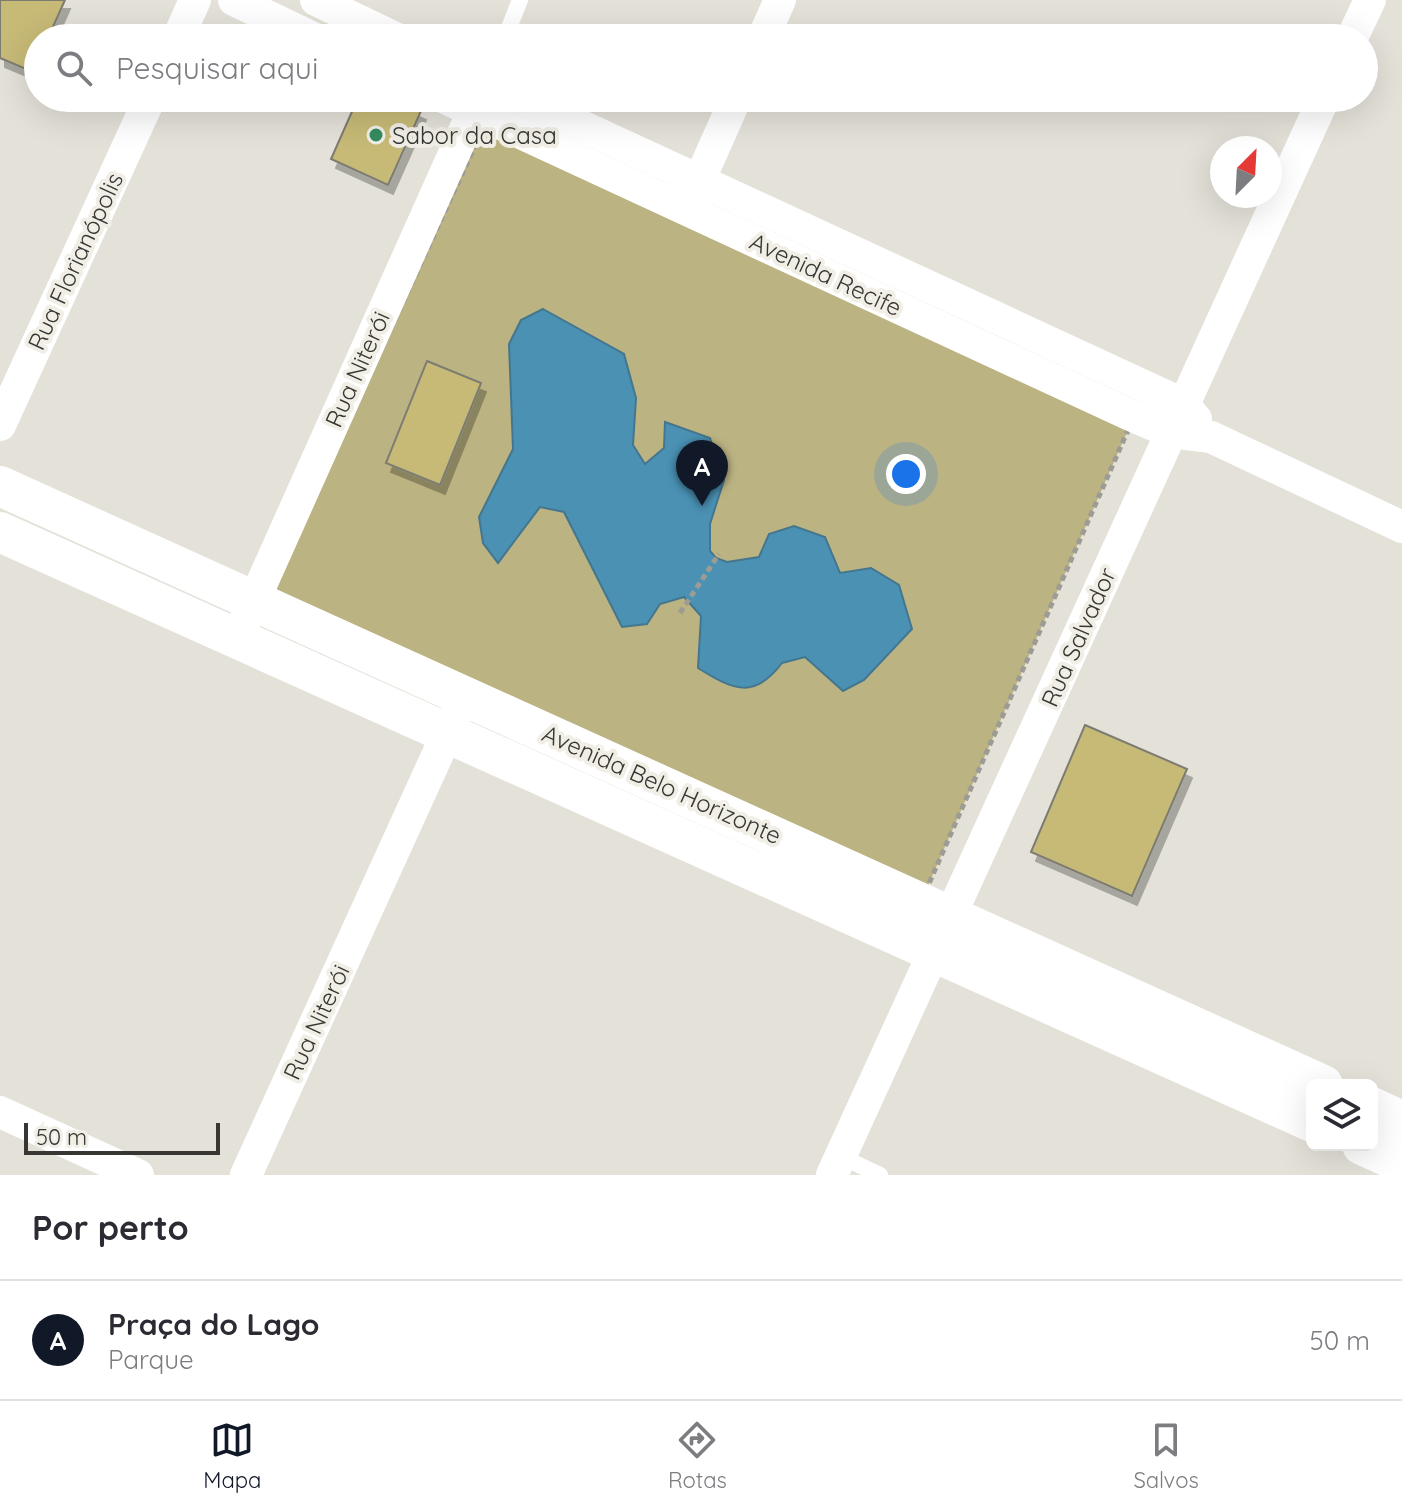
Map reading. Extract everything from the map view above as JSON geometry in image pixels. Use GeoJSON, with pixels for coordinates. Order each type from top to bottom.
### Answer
{"type":"FeatureCollection","features":[{"type":"Feature","properties":{"kind":"street"},"geometry":{"type":"LineString","coordinates":[[184,24],[195,0]]}},
{"type":"Feature","properties":{"kind":"street"},"geometry":{"type":"LineString","coordinates":[[234,0],[284,24]]}},
{"type":"Feature","properties":{"kind":"street"},"geometry":{"type":"LineString","coordinates":[[316,0],[347,24]]}},
{"type":"Feature","properties":{"kind":"street"},"geometry":{"type":"LineString","coordinates":[[769,24],[780,0]]}},
{"type":"Feature","properties":{"kind":"street"},"geometry":{"type":"LineString","coordinates":[[1359,24],[1370,0]]}},
{"type":"Feature","properties":{"kind":"street","name":"Rua Florianópolis"},"geometry":{"type":"LineString","coordinates":[[0,425],[144,112]]}},
{"type":"Feature","properties":{"kind":"street","name":"Rua Niterói"},"geometry":{"type":"LineString","coordinates":[[236,640],[461,112]]}},
{"type":"Feature","properties":{"kind":"street","name":"Avenida Recife"},"geometry":{"type":"LineString","coordinates":[[490,112],[693,194],[1176,418],[1402,527]]}},
{"type":"Feature","properties":{"kind":"street","name":"Avenida Recife"},"geometry":{"type":"LineString","coordinates":[[546,112],[693,194]]}},
{"type":"Feature","properties":{"kind":"street"},"geometry":{"type":"LineString","coordinates":[[693,194],[730,112]]}},
{"type":"Feature","properties":{"kind":"street","name":"Rua Salvador"},"geometry":{"type":"LineString","coordinates":[[836,1165],[1318,112]]}},
{"type":"Feature","properties":{"kind":"street","name":"Avenida Belo Horizonte"},"geometry":{"type":"LineString","coordinates":[[0,486],[951,915],[1193,1047],[1306,1118]]}},
{"type":"Feature","properties":{"kind":"street","name":"Avenida Belo Horizonte"},"geometry":{"type":"LineString","coordinates":[[0,532],[732,864],[933,951],[1193,1047],[1306,1080]]}},
{"type":"Feature","properties":{"kind":"street","name":"Rua Niterói"},"geometry":{"type":"LineString","coordinates":[[246,1175],[464,695]]}},
{"type":"Feature","properties":{"kind":"street"},"geometry":{"type":"LineString","coordinates":[[1378,1110],[1402,1121]]}},
{"type":"Feature","properties":{"kind":"street"},"geometry":{"type":"LineString","coordinates":[[0,1112],[138,1175]]}},
{"type":"Feature","properties":{"kind":"street"},"geometry":{"type":"LineString","coordinates":[[1375,1151],[1402,1163]]}},
{"type":"Feature","properties":{"kind":"lane"},"geometry":{"type":"LineString","coordinates":[[511,24],[520,0]]}},
{"type":"Feature","properties":{"kind":"lane"},"geometry":{"type":"LineString","coordinates":[[836,1165],[880,1175]]}},
{"type":"Feature","properties":{"kind":"path"},"geometry":{"type":"LineString","coordinates":[[487,120],[1132,421],[927,888],[917,883],[270,591],[487,120]]}},
{"type":"Feature","properties":{"kind":"path"},"geometry":{"type":"LineString","coordinates":[[680,613],[719,554]]}},
{"type":"Feature","properties":{"kind":"shaded area"},"geometry":{"type":"Polygon","coordinates":[[[487,120],[1132,421],[927,888],[270,591],[487,120]]]}},
{"type":"Feature","properties":{"kind":"water"},"geometry":{"type":"Polygon","coordinates":[[[543,309],[624,354],[636,398],[633,445],[645,464],[664,448],[665,422],[710,438],[724,480],[710,524],[710,551],[716,558],[727,562],[759,557],[769,534],[794,526],[825,537],[840,573],[871,568],[899,585],[912,629],[864,680],[843,691],[805,657],[782,663],[772,675],[752,687],[743,688],[722,682],[698,668],[701,616],[684,597],[660,604],[647,624],[622,627],[564,512],[540,507],[498,563],[483,543],[479,517],[513,449],[509,344],[521,320],[543,309]]]}},
{"type":"Feature","properties":{"kind":"building"},"geometry":{"type":"Polygon","coordinates":[[[0,0],[65,0],[54,24],[24,24],[24,68],[0,58],[0,0]]]}},
{"type":"Feature","properties":{"kind":"building","name":"Sabor da Casa"},"geometry":{"type":"Polygon","coordinates":[[[352,112],[421,112],[388,185],[331,159],[352,112]]]}},
{"type":"Feature","properties":{"kind":"building"},"geometry":{"type":"Polygon","coordinates":[[[427,361],[481,383],[440,485],[386,463],[427,361]]]}},
{"type":"Feature","properties":{"kind":"building"},"geometry":{"type":"Polygon","coordinates":[[[1085,725],[1187,769],[1132,896],[1031,852],[1085,725]]]}},
{"type":"Feature","properties":{"kind":"place","name":"Sabor da Casa"},"geometry":{"type":"Point","coordinates":[376,135]}},
{"type":"Feature","properties":{"kind":"place","name":"Praça do Lago"},"geometry":{"type":"Point","coordinates":[702,506]}}]}
